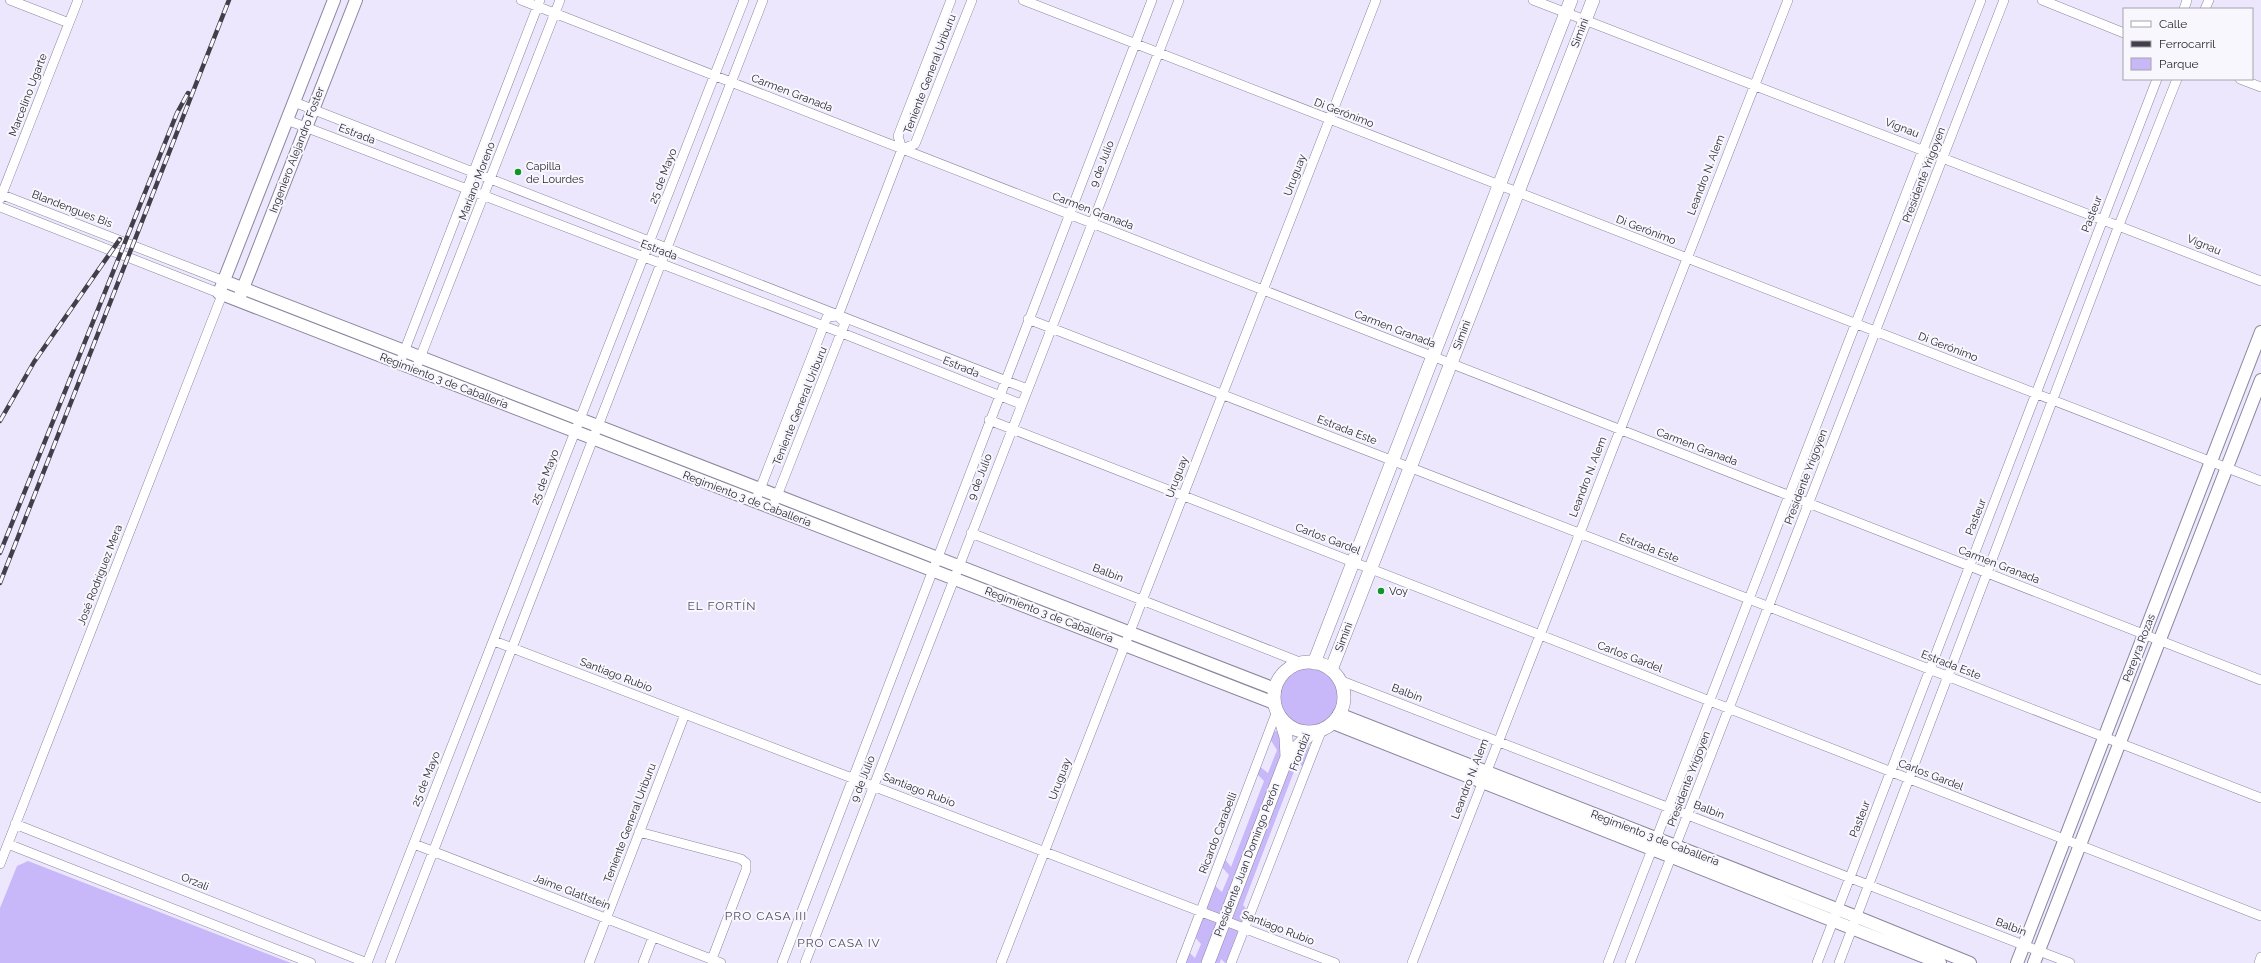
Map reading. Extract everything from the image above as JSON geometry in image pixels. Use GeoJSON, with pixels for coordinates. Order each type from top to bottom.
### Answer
{"type":"FeatureCollection","features":[{"type":"Feature","properties":{"kind":"main road","name":"Simini"},"geometry":{"type":"LineString","coordinates":[[1308,663],[1353,562],[1571,0]]}},
{"type":"Feature","properties":{"kind":"main road","name":"Simini"},"geometry":{"type":"LineString","coordinates":[[1331,670],[1593,0]]}},
{"type":"Feature","properties":{"kind":"main road"},"geometry":{"type":"LineString","coordinates":[[1308,663],[1331,670],[1339,680],[1343,691],[1343,703],[1326,725],[1294,728],[1276,705],[1285,672],[1308,663]]}},
{"type":"Feature","properties":{"kind":"main road","name":"Presidente Juan Domingo Perón"},"geometry":{"type":"LineString","coordinates":[[1208,963],[1287,757],[1286,737],[1276,705]]}},
{"type":"Feature","properties":{"kind":"main road","name":"Presidente Juan Domingo Perón"},"geometry":{"type":"LineString","coordinates":[[1287,757],[1326,725]]}},
{"type":"Feature","properties":{"kind":"street"},"geometry":{"type":"LineString","coordinates":[[10,0],[69,23]]}},
{"type":"Feature","properties":{"kind":"street","name":"Marcelino Ugarte"},"geometry":{"type":"LineString","coordinates":[[1,196],[78,0]]}},
{"type":"Feature","properties":{"kind":"street","name":"Ingeniero Alejandro Foster"},"geometry":{"type":"LineString","coordinates":[[221,294],[224,281],[334,0]]}},
{"type":"Feature","properties":{"kind":"street","name":"Ingeniero Alejandro Foster"},"geometry":{"type":"LineString","coordinates":[[238,300],[356,0]]}},
{"type":"Feature","properties":{"kind":"street","name":"Carmen Granada"},"geometry":{"type":"LineString","coordinates":[[521,0],[539,3],[554,13],[2261,680]]}},
{"type":"Feature","properties":{"kind":"street","name":"Mariano Moreno"},"geometry":{"type":"LineString","coordinates":[[416,370],[560,0]]}},
{"type":"Feature","properties":{"kind":"street","name":"25 de Mayo"},"geometry":{"type":"LineString","coordinates":[[367,963],[576,433],[744,0]]}},
{"type":"Feature","properties":{"kind":"street"},"geometry":{"type":"LineString","coordinates":[[390,963],[432,851],[763,0]]}},
{"type":"Feature","properties":{"kind":"street","name":"Teniente General Uriburu"},"geometry":{"type":"LineString","coordinates":[[838,316],[902,149],[898,136],[951,0]]}},
{"type":"Feature","properties":{"kind":"street","name":"Teniente General Uriburu"},"geometry":{"type":"LineString","coordinates":[[902,149],[915,144],[972,0]]}},
{"type":"Feature","properties":{"kind":"street","name":"Di Gerónimo"},"geometry":{"type":"LineString","coordinates":[[1023,0],[2261,481]]}},
{"type":"Feature","properties":{"kind":"street","name":"9 de Julio"},"geometry":{"type":"LineString","coordinates":[[782,963],[936,558],[1152,0]]}},
{"type":"Feature","properties":{"kind":"street","name":"9 de Julio"},"geometry":{"type":"LineString","coordinates":[[805,963],[1179,0]]}},
{"type":"Feature","properties":{"kind":"street","name":"Uruguay"},"geometry":{"type":"LineString","coordinates":[[1001,963],[1376,0]]}},
{"type":"Feature","properties":{"kind":"street","name":"Vignau"},"geometry":{"type":"LineString","coordinates":[[1533,0],[2103,218],[2261,281]]}},
{"type":"Feature","properties":{"kind":"street","name":"Leandro N. Alem"},"geometry":{"type":"LineString","coordinates":[[1412,963],[1539,634],[1788,0]]}},
{"type":"Feature","properties":{"kind":"street","name":"Presidente Yrigoyen"},"geometry":{"type":"LineString","coordinates":[[1608,963],[1981,0]]}},
{"type":"Feature","properties":{"kind":"street","name":"Presidente Yrigoyen"},"geometry":{"type":"LineString","coordinates":[[1630,963],[2004,0]]}},
{"type":"Feature","properties":{"kind":"street"},"geometry":{"type":"LineString","coordinates":[[2042,0],[2123,33]]}},
{"type":"Feature","properties":{"kind":"street","name":"Mariano Moreno"},"geometry":{"type":"LineString","coordinates":[[399,364],[539,3]]}},
{"type":"Feature","properties":{"kind":"street","name":"Pasteur"},"geometry":{"type":"LineString","coordinates":[[1817,963],[1837,915],[2157,80]]}},
{"type":"Feature","properties":{"kind":"street"},"geometry":{"type":"LineString","coordinates":[[1839,963],[2119,225],[2177,80]]}},
{"type":"Feature","properties":{"kind":"street"},"geometry":{"type":"LineString","coordinates":[[2243,80],[2261,87]]}},
{"type":"Feature","properties":{"kind":"street","name":"Estrada"},"geometry":{"type":"LineString","coordinates":[[294,102],[1027,389]]}},
{"type":"Feature","properties":{"kind":"street","name":"Estrada"},"geometry":{"type":"LineString","coordinates":[[287,120],[824,326],[1021,404]]}},
{"type":"Feature","properties":{"kind":"street","name":"Blandengues Bis"},"geometry":{"type":"LineString","coordinates":[[1,196],[224,281]]}},
{"type":"Feature","properties":{"kind":"street"},"geometry":{"type":"LineString","coordinates":[[0,207],[221,294]]}},
{"type":"Feature","properties":{"kind":"street","name":"Regimiento 3 de Caballería"},"geometry":{"type":"LineString","coordinates":[[224,281],[580,421],[936,558],[1127,639],[1276,705]]}},
{"type":"Feature","properties":{"kind":"street","name":"Regimiento 3 de Caballería"},"geometry":{"type":"LineString","coordinates":[[221,294],[932,570],[1127,639]]}},
{"type":"Feature","properties":{"kind":"street","name":"José Rodríguez Mera"},"geometry":{"type":"LineString","coordinates":[[0,864],[221,294]]}},
{"type":"Feature","properties":{"kind":"street"},"geometry":{"type":"LineString","coordinates":[[824,326],[827,317],[838,316],[846,323],[842,333]]}},
{"type":"Feature","properties":{"kind":"street","name":"Estrada Este"},"geometry":{"type":"LineString","coordinates":[[1028,319],[2261,798]]}},
{"type":"Feature","properties":{"kind":"street","name":"Teniente General Uriburu"},"geometry":{"type":"LineString","coordinates":[[755,502],[824,326]]}},
{"type":"Feature","properties":{"kind":"street","name":"Pereyra Rozas"},"geometry":{"type":"LineString","coordinates":[[2017,963],[2261,332]]}},
{"type":"Feature","properties":{"kind":"street","name":"Teniente General Uriburu"},"geometry":{"type":"LineString","coordinates":[[772,508],[842,333]]}},
{"type":"Feature","properties":{"kind":"street","name":"Pereyra Rozas"},"geometry":{"type":"LineString","coordinates":[[2034,963],[2261,380]]}},
{"type":"Feature","properties":{"kind":"street","name":"Carlos Gardel"},"geometry":{"type":"LineString","coordinates":[[990,420],[2261,916]]}},
{"type":"Feature","properties":{"kind":"street","name":"Balbin"},"geometry":{"type":"LineString","coordinates":[[971,533],[1308,663]]}},
{"type":"Feature","properties":{"kind":"street","name":"Santiago Rubio"},"geometry":{"type":"LineString","coordinates":[[494,641],[853,777],[1335,963]]}},
{"type":"Feature","properties":{"kind":"street","name":"Balbin"},"geometry":{"type":"LineString","coordinates":[[1339,680],[2070,963]]}},
{"type":"Feature","properties":{"kind":"street","name":"Ricardo Carabelli"},"geometry":{"type":"LineString","coordinates":[[1181,963],[1276,705]]}},
{"type":"Feature","properties":{"kind":"street","name":"Teniente General Uriburu"},"geometry":{"type":"LineString","coordinates":[[589,963],[685,714]]}},
{"type":"Feature","properties":{"kind":"street","name":"Regimiento 3 de Caballería"},"geometry":{"type":"LineString","coordinates":[[1326,725],[1484,777],[1855,922],[1970,963]]}},
{"type":"Feature","properties":{"kind":"street","name":"Frondizi"},"geometry":{"type":"LineString","coordinates":[[1231,963],[1326,725]]}},
{"type":"Feature","properties":{"kind":"street","name":"Orzali"},"geometry":{"type":"LineString","coordinates":[[15,824],[367,963]]}},
{"type":"Feature","properties":{"kind":"street"},"geometry":{"type":"LineString","coordinates":[[639,832],[741,859],[746,863],[746,870],[712,959]]}},
{"type":"Feature","properties":{"kind":"street"},"geometry":{"type":"LineString","coordinates":[[8,844],[311,963]]}},
{"type":"Feature","properties":{"kind":"street","name":"Jaime Glattstein"},"geometry":{"type":"LineString","coordinates":[[414,844],[721,963]]}},
{"type":"Feature","properties":{"kind":"street","name":"Regimiento 3 de Caballería"},"geometry":{"type":"LineString","coordinates":[[1855,922],[1940,963]]}},
{"type":"Feature","properties":{"kind":"street"},"geometry":{"type":"LineString","coordinates":[[643,963],[653,937]]}},
{"type":"Feature","properties":{"kind":"street"},"geometry":{"type":"LineString","coordinates":[[2259,963],[2261,957]]}},
{"type":"Feature","properties":{"kind":"green space"},"geometry":{"type":"Polygon","coordinates":[[[1309,667],[1326,672],[1334,680],[1339,697],[1334,714],[1326,722],[1309,727],[1292,722],[1284,714],[1279,697],[1284,680],[1292,672],[1309,667]]]}},
{"type":"Feature","properties":{"kind":"green space"},"geometry":{"type":"Polygon","coordinates":[[[1277,731],[1279,733],[1283,755],[1202,963],[1185,963],[1188,951],[1195,958],[1201,944],[1194,936],[1214,885],[1222,892],[1229,875],[1221,866],[1224,858],[1231,867],[1264,781],[1256,773],[1259,766],[1268,773],[1277,750],[1270,739],[1272,732],[1277,731]]]}},
{"type":"Feature","properties":{"kind":"green space"},"geometry":{"type":"Polygon","coordinates":[[[1308,745],[1310,751],[1304,769],[1298,761],[1243,905],[1248,911],[1228,963],[1225,963],[1221,959],[1220,963],[1212,963],[1291,759],[1308,745]]]}},
{"type":"Feature","properties":{"kind":"green space"},"geometry":{"type":"Polygon","coordinates":[[[28,861],[291,963],[0,963],[0,908],[17,866],[28,861]]]}},
{"type":"Feature","properties":{"kind":"railway"},"geometry":{"type":"LineString","coordinates":[[0,583],[229,0]]}},
{"type":"Feature","properties":{"kind":"railway"},"geometry":{"type":"LineString","coordinates":[[0,553],[177,113],[188,93]]}},
{"type":"Feature","properties":{"kind":"railway"},"geometry":{"type":"LineString","coordinates":[[0,421],[34,362],[120,239]]}},
{"type":"Feature","properties":{"kind":"place","name":"Capilla de Lourdes"},"geometry":{"type":"Point","coordinates":[518,172]}},
{"type":"Feature","properties":{"kind":"place","name":"Voy"},"geometry":{"type":"Point","coordinates":[1381,591]}},
{"type":"Feature","properties":{"kind":"district","name":"EL FORTÍN"},"geometry":{"type":"Point","coordinates":[722,606]}},
{"type":"Feature","properties":{"kind":"district","name":"PRO CASA III"},"geometry":{"type":"Point","coordinates":[766,916]}},
{"type":"Feature","properties":{"kind":"district","name":"PRO CASA IV"},"geometry":{"type":"Point","coordinates":[839,943]}}]}
